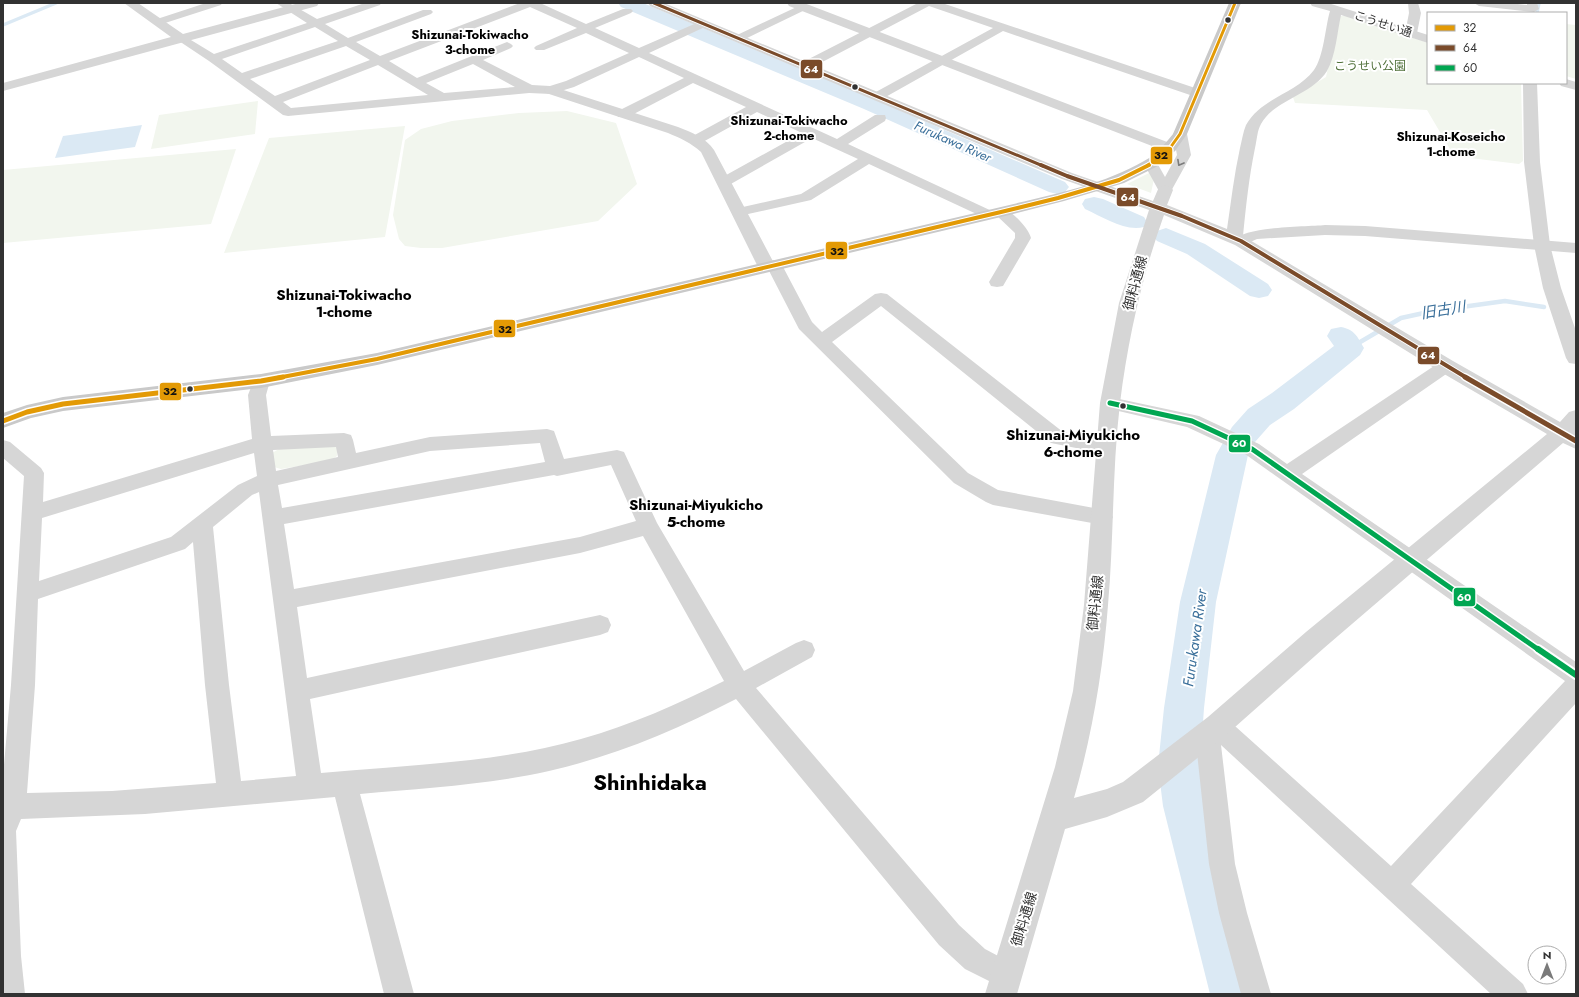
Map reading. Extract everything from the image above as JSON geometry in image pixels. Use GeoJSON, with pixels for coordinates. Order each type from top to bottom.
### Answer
{"type":"FeatureCollection","features":[{"type":"Feature","properties":{"kind":"main road"},"geometry":{"type":"LineString","coordinates":[[3,422],[27,412],[63,404],[261,381],[377,359],[995,213],[1120,180],[1151,164],[1170,148],[1180,134],[1235,3]]}},
{"type":"Feature","properties":{"kind":"street"},"geometry":{"type":"LineString","coordinates":[[158,22],[217,3]]}},
{"type":"Feature","properties":{"kind":"street"},"geometry":{"type":"LineString","coordinates":[[3,86],[182,39],[286,6],[313,3]]}},
{"type":"Feature","properties":{"kind":"street"},"geometry":{"type":"LineString","coordinates":[[213,58],[376,3]]}},
{"type":"Feature","properties":{"kind":"street"},"geometry":{"type":"LineString","coordinates":[[274,101],[531,3],[837,145],[995,213],[1022,232],[1023,238],[997,282]]}},
{"type":"Feature","properties":{"kind":"street"},"geometry":{"type":"LineString","coordinates":[[654,3],[695,28],[739,38],[1067,176],[1157,207],[1238,239],[1446,366],[1569,437]]}},
{"type":"Feature","properties":{"kind":"street"},"geometry":{"type":"LineString","coordinates":[[805,66],[926,3]]}},
{"type":"Feature","properties":{"kind":"street"},"geometry":{"type":"LineString","coordinates":[[931,3],[1197,93]]}},
{"type":"Feature","properties":{"kind":"street","name":"こうせい通"},"geometry":{"type":"LineString","coordinates":[[1316,3],[1427,39]]}},
{"type":"Feature","properties":{"kind":"street"},"geometry":{"type":"LineString","coordinates":[[1411,33],[1415,13],[1413,3]]}},
{"type":"Feature","properties":{"kind":"street"},"geometry":{"type":"LineString","coordinates":[[1479,3],[1534,9],[1532,3]]}},
{"type":"Feature","properties":{"kind":"street"},"geometry":{"type":"LineString","coordinates":[[134,4],[288,112],[529,89],[551,90],[673,130],[696,140],[707,150],[739,212],[805,325],[961,478],[993,497],[1103,517]]}},
{"type":"Feature","properties":{"kind":"street"},"geometry":{"type":"LineString","coordinates":[[739,38],[798,5],[1170,148]]}},
{"type":"Feature","properties":{"kind":"street"},"geometry":{"type":"LineString","coordinates":[[286,6],[440,97]]}},
{"type":"Feature","properties":{"kind":"street"},"geometry":{"type":"LineString","coordinates":[[241,78],[347,42],[427,12],[414,6]]}},
{"type":"Feature","properties":{"kind":"street"},"geometry":{"type":"LineString","coordinates":[[1238,239],[1244,164],[1254,124],[1267,109],[1310,81],[1321,71],[1325,60],[1336,10]]}},
{"type":"Feature","properties":{"kind":"street"},"geometry":{"type":"LineString","coordinates":[[540,48],[627,11]]}},
{"type":"Feature","properties":{"kind":"street"},"geometry":{"type":"LineString","coordinates":[[878,96],[1002,27]]}},
{"type":"Feature","properties":{"kind":"street"},"geometry":{"type":"LineString","coordinates":[[551,90],[570,84],[695,28]]}},
{"type":"Feature","properties":{"kind":"street"},"geometry":{"type":"LineString","coordinates":[[416,83],[507,46]]}},
{"type":"Feature","properties":{"kind":"street"},"geometry":{"type":"LineString","coordinates":[[474,60],[529,89]]}},
{"type":"Feature","properties":{"kind":"street"},"geometry":{"type":"LineString","coordinates":[[622,114],[693,78]]}},
{"type":"Feature","properties":{"kind":"street"},"geometry":{"type":"LineString","coordinates":[[1530,84],[1532,149],[1542,245],[1552,288],[1576,358]]}},
{"type":"Feature","properties":{"kind":"street"},"geometry":{"type":"LineString","coordinates":[[696,140],[756,107]]}},
{"type":"Feature","properties":{"kind":"street"},"geometry":{"type":"LineString","coordinates":[[837,145],[880,118]]}},
{"type":"Feature","properties":{"kind":"street"},"geometry":{"type":"LineString","coordinates":[[724,182],[811,133]]}},
{"type":"Feature","properties":{"kind":"street"},"geometry":{"type":"LineString","coordinates":[[1165,190],[1184,155],[1180,134]]}},
{"type":"Feature","properties":{"kind":"street"},"geometry":{"type":"LineString","coordinates":[[739,212],[806,197],[868,159]]}},
{"type":"Feature","properties":{"kind":"street"},"geometry":{"type":"LineString","coordinates":[[1151,164],[1165,190]]}},
{"type":"Feature","properties":{"kind":"street","name":"御料通線"},"geometry":{"type":"LineString","coordinates":[[1004,985],[1069,767],[1086,691],[1096,605],[1110,403],[1128,303],[1157,207],[1165,190]]}},
{"type":"Feature","properties":{"kind":"street"},"geometry":{"type":"LineString","coordinates":[[1238,239],[1254,235],[1325,230],[1365,231],[1450,240],[1576,248]]}},
{"type":"Feature","properties":{"kind":"street"},"geometry":{"type":"LineString","coordinates":[[822,341],[881,298],[1058,438],[1106,447]]}},
{"type":"Feature","properties":{"kind":"street"},"geometry":{"type":"LineString","coordinates":[[1288,473],[1446,366]]}},
{"type":"Feature","properties":{"kind":"street"},"geometry":{"type":"LineString","coordinates":[[261,381],[257,395],[262,443],[298,691],[310,787]]}},
{"type":"Feature","properties":{"kind":"street"},"geometry":{"type":"LineString","coordinates":[[1110,403],[1192,421],[1252,449],[1576,675]]}},
{"type":"Feature","properties":{"kind":"street"},"geometry":{"type":"LineString","coordinates":[[1054,818],[1107,803],[1133,792],[1158,773],[1411,560],[1569,437],[1576,417]]}},
{"type":"Feature","properties":{"kind":"street"},"geometry":{"type":"LineString","coordinates":[[27,594],[178,543],[244,490],[268,480],[430,444],[548,436],[557,469]]}},
{"type":"Feature","properties":{"kind":"street"},"geometry":{"type":"LineString","coordinates":[[32,513],[262,443],[344,440],[348,462]]}},
{"type":"Feature","properties":{"kind":"street"},"geometry":{"type":"LineString","coordinates":[[3,447],[34,472],[23,685],[4,831],[10,994]]}},
{"type":"Feature","properties":{"kind":"street"},"geometry":{"type":"LineString","coordinates":[[273,518],[557,469],[617,457],[648,526],[738,685],[949,936],[1004,985]]}},
{"type":"Feature","properties":{"kind":"street"},"geometry":{"type":"LineString","coordinates":[[202,524],[217,685],[230,796]]}},
{"type":"Feature","properties":{"kind":"street"},"geometry":{"type":"LineString","coordinates":[[285,600],[580,545],[648,526]]}},
{"type":"Feature","properties":{"kind":"street"},"geometry":{"type":"LineString","coordinates":[[298,691],[600,625]]}},
{"type":"Feature","properties":{"kind":"street"},"geometry":{"type":"LineString","coordinates":[[8,806],[115,804],[230,796],[526,764],[614,741],[674,717],[804,650]]}},
{"type":"Feature","properties":{"kind":"street"},"geometry":{"type":"LineString","coordinates":[[1393,884],[1576,686]]}},
{"type":"Feature","properties":{"kind":"street"},"geometry":{"type":"LineString","coordinates":[[1206,734],[1393,884],[1512,994]]}},
{"type":"Feature","properties":{"kind":"street"},"geometry":{"type":"LineString","coordinates":[[1206,734],[1212,769],[1217,833],[1222,864],[1228,894],[1256,994]]}},
{"type":"Feature","properties":{"kind":"street"},"geometry":{"type":"LineString","coordinates":[[344,783],[399,994]]}},
{"type":"Feature","properties":{"kind":"green space","name":"こうせい公園"},"geometry":{"type":"Polygon","coordinates":[[[1340,16],[1347,16],[1427,43],[1427,84],[1521,84],[1523,161],[1519,164],[1454,156],[1427,110],[1295,103],[1293,97],[1326,77],[1340,16]]]}},
{"type":"Feature","properties":{"kind":"green space"},"geometry":{"type":"Polygon","coordinates":[[[1567,24],[1576,25],[1576,79],[1567,76],[1567,24]]]}},
{"type":"Feature","properties":{"kind":"green space"},"geometry":{"type":"Polygon","coordinates":[[[258,101],[255,134],[151,149],[159,115],[258,101]]]}},
{"type":"Feature","properties":{"kind":"green space"},"geometry":{"type":"Polygon","coordinates":[[[567,111],[616,123],[637,184],[598,221],[442,248],[405,246],[399,239],[393,215],[405,140],[421,129],[452,121],[519,113],[567,111]]]}},
{"type":"Feature","properties":{"kind":"green space"},"geometry":{"type":"Polygon","coordinates":[[[405,126],[385,237],[224,253],[269,138],[405,126]]]}},
{"type":"Feature","properties":{"kind":"green space"},"geometry":{"type":"Polygon","coordinates":[[[236,149],[211,224],[3,243],[3,170],[236,149]]]}},
{"type":"Feature","properties":{"kind":"green space"},"geometry":{"type":"Polygon","coordinates":[[[1151,172],[1154,179],[1151,193],[1127,184],[1151,172]]]}},
{"type":"Feature","properties":{"kind":"green space"},"geometry":{"type":"Polygon","coordinates":[[[337,445],[337,456],[330,461],[281,469],[274,467],[272,453],[279,449],[337,445]]]}},
{"type":"Feature","properties":{"kind":"shaded area"},"geometry":{"type":"Polygon","coordinates":[[[142,125],[135,147],[55,158],[63,136],[142,125]]]}},
{"type":"Feature","properties":{"kind":"waterway"},"geometry":{"type":"LineString","coordinates":[[3,25],[56,3]]}},
{"type":"Feature","properties":{"kind":"waterway","name":"Furukawa River"},"geometry":{"type":"LineString","coordinates":[[627,3],[871,105],[1057,187]]}},
{"type":"Feature","properties":{"kind":"waterway"},"geometry":{"type":"LineString","coordinates":[[1537,12],[1539,3]]}},
{"type":"Feature","properties":{"kind":"waterway","name":"Furukawa River"},"geometry":{"type":"LineString","coordinates":[[1094,204],[1135,222]]}},
{"type":"Feature","properties":{"kind":"waterway","name":"Furu-kawa River"},"geometry":{"type":"LineString","coordinates":[[1166,236],[1196,249],[1259,290]]}},
{"type":"Feature","properties":{"kind":"waterway","name":"旧古川"},"geometry":{"type":"LineString","coordinates":[[1350,348],[1401,318],[1433,311],[1505,301],[1544,307]]}},
{"type":"Feature","properties":{"kind":"waterway","name":"Furu-kawa River"},"geometry":{"type":"LineString","coordinates":[[1234,994],[1184,806],[1179,766],[1184,708],[1198,602],[1232,455],[1243,435],[1259,417],[1283,401],[1350,348],[1341,336]]}},
{"type":"Feature","properties":{"kind":"transit line","name":"64"},"geometry":{"type":"LineString","coordinates":[[654,3],[1067,176],[1182,216],[1241,241],[1446,366],[1576,441]]}},
{"type":"Feature","properties":{"kind":"transit line","name":"32"},"geometry":{"type":"LineString","coordinates":[[3,421],[27,412],[63,404],[261,381],[377,359],[1001,212],[1058,198],[1119,180],[1151,164],[1170,148],[1180,134],[1235,3]]}},
{"type":"Feature","properties":{"kind":"transit line","name":"60"},"geometry":{"type":"LineString","coordinates":[[1110,403],[1192,421],[1252,449],[1576,675]]}},
{"type":"Feature","properties":{"kind":"district","name":"Shizunai-Tokiwacho 3-chome"},"geometry":{"type":"Point","coordinates":[470,42]}},
{"type":"Feature","properties":{"kind":"district","name":"Shizunai-Tokiwacho 2-chome"},"geometry":{"type":"Point","coordinates":[789,128]}},
{"type":"Feature","properties":{"kind":"district","name":"Shizunai-Koseicho 1-chome"},"geometry":{"type":"Point","coordinates":[1451,144]}},
{"type":"Feature","properties":{"kind":"district","name":"Shizunai-Tokiwacho 1-chome"},"geometry":{"type":"Point","coordinates":[344,304]}},
{"type":"Feature","properties":{"kind":"district","name":"Shizunai-Miyukicho 6-chome"},"geometry":{"type":"Point","coordinates":[1073,444]}},
{"type":"Feature","properties":{"kind":"district","name":"Shizunai-Miyukicho 5-chome"},"geometry":{"type":"Point","coordinates":[696,514]}},
{"type":"Feature","properties":{"kind":"district","name":"Shinhidaka"},"geometry":{"type":"Point","coordinates":[650,782]}}]}
